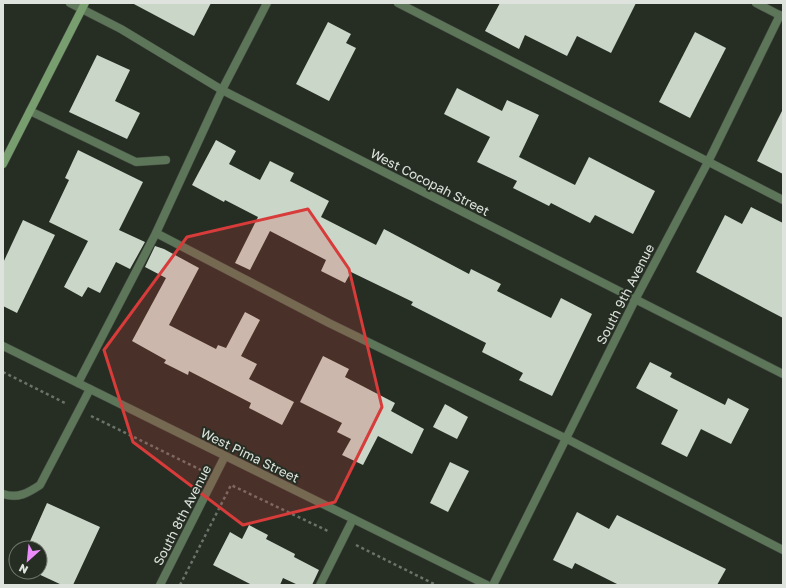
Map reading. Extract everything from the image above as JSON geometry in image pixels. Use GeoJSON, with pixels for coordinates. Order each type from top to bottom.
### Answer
{"type":"FeatureCollection","features":[{"type":"Feature","properties":{"kind":"main road"},"geometry":{"type":"LineString","coordinates":[[3,164],[84,6]]}},
{"type":"Feature","properties":{"kind":"street","name":"West Cocopah Street"},"geometry":{"type":"LineString","coordinates":[[70,3],[84,6],[222,90],[783,374]]}},
{"type":"Feature","properties":{"kind":"street"},"geometry":{"type":"LineString","coordinates":[[78,383],[156,233],[222,90],[267,3]]}},
{"type":"Feature","properties":{"kind":"street"},"geometry":{"type":"LineString","coordinates":[[398,3],[783,200]]}},
{"type":"Feature","properties":{"kind":"street"},"geometry":{"type":"LineString","coordinates":[[756,3],[781,16]]}},
{"type":"Feature","properties":{"kind":"street","name":"South 9th Avenue"},"geometry":{"type":"LineString","coordinates":[[493,585],[635,300],[708,162],[781,16]]}},
{"type":"Feature","properties":{"kind":"street"},"geometry":{"type":"LineString","coordinates":[[30,111],[136,162],[166,160]]}},
{"type":"Feature","properties":{"kind":"street"},"geometry":{"type":"LineString","coordinates":[[156,233],[329,323],[567,439],[783,550]]}},
{"type":"Feature","properties":{"kind":"street","name":"West Pima Street"},"geometry":{"type":"LineString","coordinates":[[3,346],[487,585]]}},
{"type":"Feature","properties":{"kind":"street"},"geometry":{"type":"LineString","coordinates":[[3,494],[12,497],[27,494],[40,485],[90,389]]}},
{"type":"Feature","properties":{"kind":"street","name":"South 8th Avenue"},"geometry":{"type":"LineString","coordinates":[[160,585],[225,456]]}},
{"type":"Feature","properties":{"kind":"street"},"geometry":{"type":"LineString","coordinates":[[320,585],[354,519]]}},
{"type":"Feature","properties":{"kind":"path"},"geometry":{"type":"LineString","coordinates":[[3,372],[202,471]]}},
{"type":"Feature","properties":{"kind":"path"},"geometry":{"type":"LineString","coordinates":[[180,585],[231,485]]}},
{"type":"Feature","properties":{"kind":"highlighted area"},"geometry":{"type":"Polygon","coordinates":[[[308,209],[349,269],[382,407],[335,502],[243,525],[133,442],[104,350],[187,237],[308,209]]]}},
{"type":"Feature","properties":{"kind":"building"},"geometry":{"type":"Polygon","coordinates":[[[132,3],[211,3],[194,36],[132,3]]]}},
{"type":"Feature","properties":{"kind":"building"},"geometry":{"type":"Polygon","coordinates":[[[500,3],[636,3],[611,53],[577,36],[567,56],[525,35],[519,49],[485,31],[500,3]]]}},
{"type":"Feature","properties":{"kind":"building"},"geometry":{"type":"Polygon","coordinates":[[[328,22],[351,34],[346,43],[356,48],[329,101],[296,84],[328,22]]]}},
{"type":"Feature","properties":{"kind":"building"},"geometry":{"type":"Polygon","coordinates":[[[695,32],[726,48],[690,118],[659,102],[695,32]]]}},
{"type":"Feature","properties":{"kind":"building"},"geometry":{"type":"Polygon","coordinates":[[[97,55],[130,70],[115,101],[140,113],[127,139],[69,112],[97,55]]]}},
{"type":"Feature","properties":{"kind":"building"},"geometry":{"type":"Polygon","coordinates":[[[457,88],[502,111],[507,100],[539,115],[519,157],[575,185],[589,157],[655,191],[633,234],[595,215],[590,223],[551,203],[549,206],[513,188],[517,181],[477,162],[490,137],[444,114],[457,88]]]}},
{"type":"Feature","properties":{"kind":"building"},"geometry":{"type":"Polygon","coordinates":[[[783,109],[783,174],[757,161],[783,109]]]}},
{"type":"Feature","properties":{"kind":"building"},"geometry":{"type":"Polygon","coordinates":[[[216,140],[236,151],[229,164],[260,180],[270,161],[294,173],[290,181],[329,201],[321,217],[376,245],[384,229],[469,274],[471,269],[501,284],[497,291],[551,318],[561,298],[592,314],[552,396],[519,380],[523,373],[482,352],[486,343],[411,305],[413,302],[351,272],[345,283],[321,271],[326,260],[270,231],[250,270],[235,263],[258,217],[225,200],[224,202],[192,185],[216,140]]]}},
{"type":"Feature","properties":{"kind":"building"},"geometry":{"type":"Polygon","coordinates":[[[78,150],[143,182],[119,230],[145,242],[130,269],[116,262],[100,293],[88,287],[82,297],[64,287],[88,241],[49,222],[69,180],[65,178],[78,150]]]}},
{"type":"Feature","properties":{"kind":"building"},"geometry":{"type":"Polygon","coordinates":[[[751,207],[783,223],[783,318],[696,272],[725,215],[742,224],[751,207]]]}},
{"type":"Feature","properties":{"kind":"building"},"geometry":{"type":"Polygon","coordinates":[[[23,220],[55,235],[17,313],[3,306],[3,263],[23,220]]]}},
{"type":"Feature","properties":{"kind":"building"},"geometry":{"type":"Polygon","coordinates":[[[155,246],[164,249],[199,268],[169,325],[216,349],[218,345],[226,348],[245,312],[260,320],[241,356],[257,364],[249,379],[294,402],[282,425],[249,408],[251,403],[189,371],[188,375],[164,363],[166,360],[132,341],[166,278],[145,267],[155,246]]]}},
{"type":"Feature","properties":{"kind":"building"},"geometry":{"type":"Polygon","coordinates":[[[323,356],[349,369],[345,377],[395,403],[391,411],[424,429],[412,454],[378,436],[363,465],[342,455],[351,439],[337,432],[342,423],[300,402],[323,356]]]}},
{"type":"Feature","properties":{"kind":"building"},"geometry":{"type":"Polygon","coordinates":[[[650,362],[672,373],[670,377],[725,405],[728,398],[749,409],[731,444],[701,429],[687,457],[661,444],[678,410],[636,388],[650,362]]]}},
{"type":"Feature","properties":{"kind":"building"},"geometry":{"type":"Polygon","coordinates":[[[445,404],[468,417],[457,439],[433,427],[445,404]]]}},
{"type":"Feature","properties":{"kind":"building"},"geometry":{"type":"Polygon","coordinates":[[[450,462],[469,471],[448,512],[430,503],[450,462]]]}},
{"type":"Feature","properties":{"kind":"building"},"geometry":{"type":"Polygon","coordinates":[[[47,503],[100,527],[73,585],[62,585],[48,578],[48,540],[31,540],[47,503]]]}},
{"type":"Feature","properties":{"kind":"building"},"geometry":{"type":"Polygon","coordinates":[[[577,512],[609,529],[617,515],[726,569],[717,585],[619,585],[575,563],[572,569],[553,560],[577,512]]]}},
{"type":"Feature","properties":{"kind":"building"},"geometry":{"type":"Polygon","coordinates":[[[249,525],[268,535],[266,539],[295,554],[294,557],[319,570],[312,585],[298,585],[283,578],[280,585],[252,585],[213,565],[230,532],[242,539],[249,525]]]}}]}
